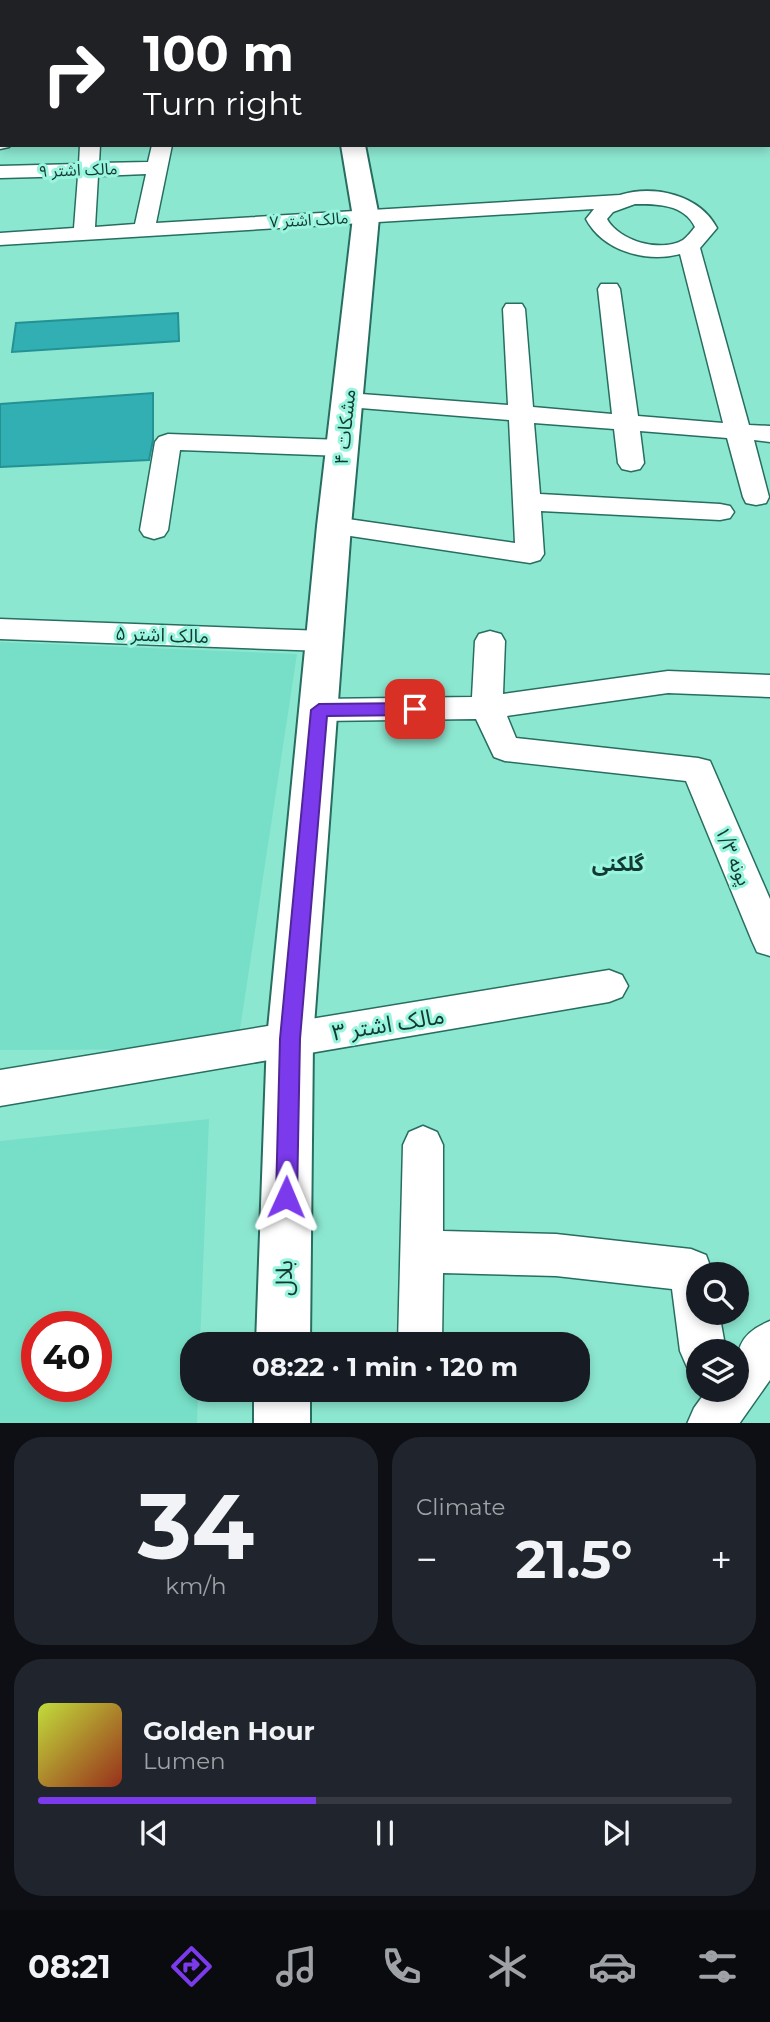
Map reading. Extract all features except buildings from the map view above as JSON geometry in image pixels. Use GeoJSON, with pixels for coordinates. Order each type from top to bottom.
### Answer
{"type":"FeatureCollection","features":[{"type":"Feature","properties":{"kind":"street"},"geometry":{"type":"LineString","coordinates":[[84,233],[90,147]]}},
{"type":"Feature","properties":{"kind":"street"},"geometry":{"type":"LineString","coordinates":[[144,230],[161,147]]}},
{"type":"Feature","properties":{"kind":"street","name":"مشکات ۴"},"geometry":{"type":"LineString","coordinates":[[319,710],[334,526],[366,217],[354,147]]}},
{"type":"Feature","properties":{"kind":"street","name":"مالک اشتر ۹"},"geometry":{"type":"LineString","coordinates":[[0,172],[156,168]]}},
{"type":"Feature","properties":{"kind":"street","name":"مالک اشتر ۷"},"geometry":{"type":"LineString","coordinates":[[0,239],[532,208],[633,198],[659,199],[683,205],[695,212],[706,228],[702,236],[688,245]]}},
{"type":"Feature","properties":{"kind":"street"},"geometry":{"type":"LineString","coordinates":[[618,201],[598,213],[596,222],[600,231],[624,245],[661,250],[688,245],[756,498]]}},
{"type":"Feature","properties":{"kind":"street"},"geometry":{"type":"LineString","coordinates":[[532,208],[596,222]]}},
{"type":"Feature","properties":{"kind":"street"},"geometry":{"type":"LineString","coordinates":[[609,289],[631,463]]}},
{"type":"Feature","properties":{"kind":"street"},"geometry":{"type":"LineString","coordinates":[[334,526],[530,554],[514,309]]}},
{"type":"Feature","properties":{"kind":"street"},"geometry":{"type":"LineString","coordinates":[[348,400],[770,434]]}},
{"type":"Feature","properties":{"kind":"street"},"geometry":{"type":"LineString","coordinates":[[154,530],[168,442],[343,448]]}},
{"type":"Feature","properties":{"kind":"street"},"geometry":{"type":"LineString","coordinates":[[526,502],[720,512]]}},
{"type":"Feature","properties":{"kind":"street","name":"مالک اشتر ۵"},"geometry":{"type":"LineString","coordinates":[[0,629],[324,641]]}},
{"type":"Feature","properties":{"kind":"street"},"geometry":{"type":"LineString","coordinates":[[488,708],[490,641]]}},
{"type":"Feature","properties":{"kind":"street"},"geometry":{"type":"LineString","coordinates":[[319,710],[488,708],[668,682],[770,686]]}},
{"type":"Feature","properties":{"kind":"street","name":"پونه ۱/۳"},"geometry":{"type":"LineString","coordinates":[[488,708],[505,749],[698,770],[770,941]]}},
{"type":"Feature","properties":{"kind":"street","name":"بلال"},"geometry":{"type":"LineString","coordinates":[[283,1332],[290,1039],[319,710]]}},
{"type":"Feature","properties":{"kind":"street","name":"مالک اشتر ۳"},"geometry":{"type":"LineString","coordinates":[[0,1088],[610,986]]}},
{"type":"Feature","properties":{"kind":"street"},"geometry":{"type":"LineString","coordinates":[[420,1332],[423,1145]]}},
{"type":"Feature","properties":{"kind":"street"},"geometry":{"type":"LineString","coordinates":[[421,1251],[556,1255],[691,1270],[701,1339]]}},
{"type":"Feature","properties":{"kind":"street"},"geometry":{"type":"LineString","coordinates":[[749,1368],[770,1343]]}},
{"type":"Feature","properties":{"kind":"street"},"geometry":{"type":"LineString","coordinates":[[282,1402],[282,1423]]}},
{"type":"Feature","properties":{"kind":"shaded area"},"geometry":{"type":"Polygon","coordinates":[[[0,642],[297,654],[237,1049],[0,1050],[0,642]]]}},
{"type":"Feature","properties":{"kind":"shaded area"},"geometry":{"type":"Polygon","coordinates":[[[209,1119],[200,1332],[180,1332],[180,1402],[198,1402],[197,1423],[0,1423],[0,1141],[209,1119]]]}},
{"type":"Feature","properties":{"kind":"district","name":"گلکنی"},"geometry":{"type":"Point","coordinates":[618,863]}},
{"type":"Feature","properties":{"kind":"route"},"geometry":{"type":"LineString","coordinates":[[286,1197],[290,1039],[319,710],[415,709]]}}]}
